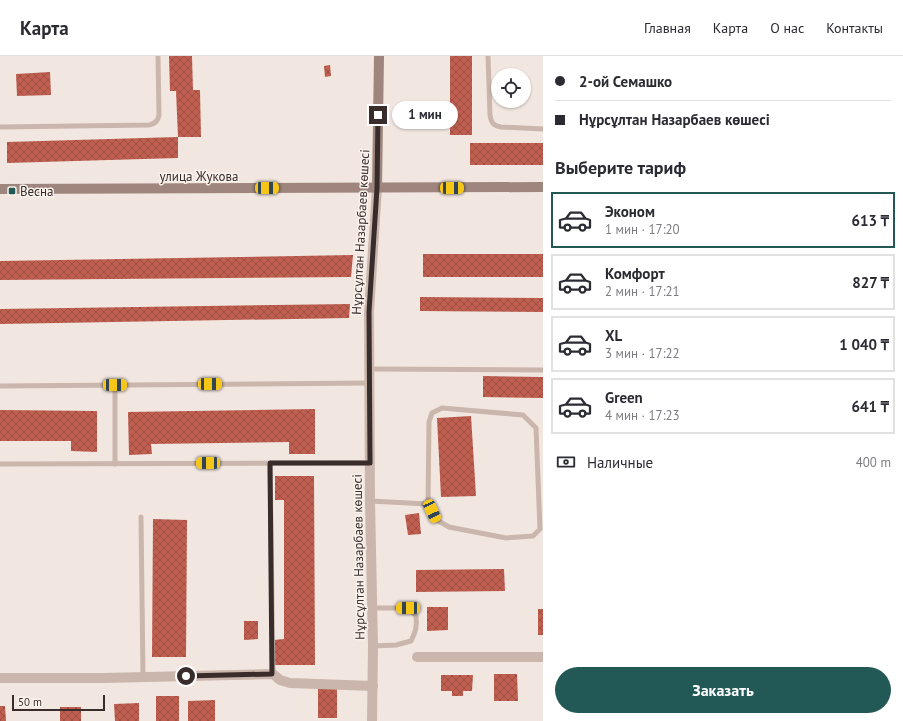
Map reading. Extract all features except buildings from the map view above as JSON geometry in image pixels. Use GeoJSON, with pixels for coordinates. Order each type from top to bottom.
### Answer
{"type":"FeatureCollection","features":[{"type":"Feature","properties":{"kind":"main road","name":"Нұрсұлтан Назарбаев көшесі"},"geometry":{"type":"LineString","coordinates":[[377,188],[379,56]]}},
{"type":"Feature","properties":{"kind":"main road","name":"улица Жукова"},"geometry":{"type":"LineString","coordinates":[[0,189],[543,187]]}},
{"type":"Feature","properties":{"kind":"street","name":"Нұрсұлтан Назарбаев көшесі"},"geometry":{"type":"LineString","coordinates":[[372,721],[373,646],[370,501],[369,312],[377,188]]}},
{"type":"Feature","properties":{"kind":"street"},"geometry":{"type":"LineString","coordinates":[[417,657],[543,657]]}},
{"type":"Feature","properties":{"kind":"street"},"geometry":{"type":"LineString","coordinates":[[0,678],[103,678],[272,674],[280,680],[290,683],[372,686]]}},
{"type":"Feature","properties":{"kind":"lane"},"geometry":{"type":"LineString","coordinates":[[0,127],[153,124],[156,122],[159,115],[158,56]]}},
{"type":"Feature","properties":{"kind":"lane"},"geometry":{"type":"LineString","coordinates":[[488,56],[490,115],[492,123],[501,127],[543,129]]}},
{"type":"Feature","properties":{"kind":"lane"},"geometry":{"type":"LineString","coordinates":[[369,369],[543,370]]}},
{"type":"Feature","properties":{"kind":"lane"},"geometry":{"type":"LineString","coordinates":[[0,386],[369,384]]}},
{"type":"Feature","properties":{"kind":"lane"},"geometry":{"type":"LineString","coordinates":[[115,385],[115,464]]}},
{"type":"Feature","properties":{"kind":"lane"},"geometry":{"type":"LineString","coordinates":[[442,408],[523,415],[536,428],[540,529],[533,536],[506,538],[448,527],[435,519],[428,504],[429,422],[432,413],[442,408]]}},
{"type":"Feature","properties":{"kind":"lane"},"geometry":{"type":"LineString","coordinates":[[270,463],[272,674]]}},
{"type":"Feature","properties":{"kind":"lane"},"geometry":{"type":"LineString","coordinates":[[0,464],[370,463]]}},
{"type":"Feature","properties":{"kind":"lane"},"geometry":{"type":"LineString","coordinates":[[370,501],[428,504]]}},
{"type":"Feature","properties":{"kind":"lane"},"geometry":{"type":"LineString","coordinates":[[141,517],[142,677]]}},
{"type":"Feature","properties":{"kind":"lane"},"geometry":{"type":"LineString","coordinates":[[372,608],[408,608],[416,616],[417,625],[411,641],[396,645],[373,646]]}},
{"type":"Feature","properties":{"kind":"place","name":"Весна"},"geometry":{"type":"Point","coordinates":[12,191]}},
{"type":"Feature","properties":{"kind":"route"},"geometry":{"type":"LineString","coordinates":[[186,676],[272,674],[270,463],[370,463],[369,312],[377,188],[378,115]]}}]}
